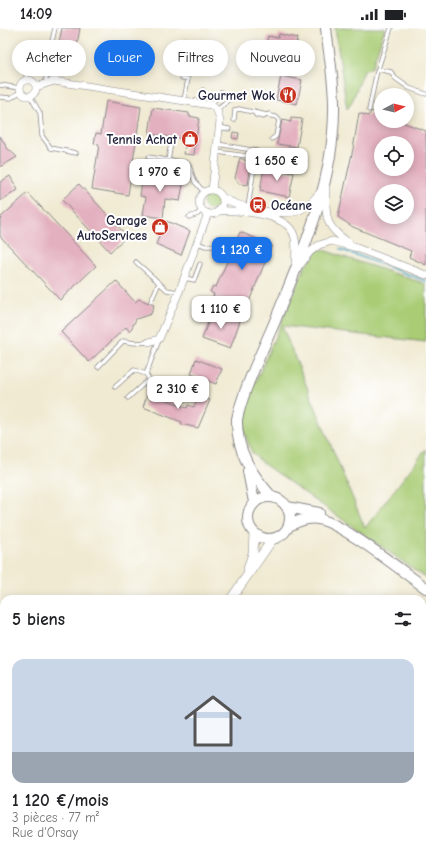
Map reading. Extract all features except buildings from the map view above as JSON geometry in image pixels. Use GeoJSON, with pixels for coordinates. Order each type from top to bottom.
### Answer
{"type":"FeatureCollection","features":[{"type":"Feature","properties":{"kind":"main road"},"geometry":{"type":"LineString","coordinates":[[254,502],[246,461],[238,438],[237,419],[294,272],[326,182],[332,151],[334,89],[325,30]]}},
{"type":"Feature","properties":{"kind":"main road"},"geometry":{"type":"LineString","coordinates":[[246,461],[258,483],[272,497],[282,502],[287,508],[290,520],[289,526]]}},
{"type":"Feature","properties":{"kind":"main road"},"geometry":{"type":"LineString","coordinates":[[272,497],[266,497],[254,502],[248,513],[247,519],[248,524],[254,534],[259,538],[272,540]]}},
{"type":"Feature","properties":{"kind":"main road"},"geometry":{"type":"LineString","coordinates":[[287,508],[319,513],[332,518],[345,531]]}},
{"type":"Feature","properties":{"kind":"main road"},"geometry":{"type":"LineString","coordinates":[[234,595],[272,540],[282,535],[289,526],[299,520],[318,519],[330,522],[345,531],[426,588]]}},
{"type":"Feature","properties":{"kind":"main road"},"geometry":{"type":"LineString","coordinates":[[246,576],[253,553],[254,534]]}},
{"type":"Feature","properties":{"kind":"street"},"geometry":{"type":"LineString","coordinates":[[28,80],[33,81],[36,87],[36,92],[30,96],[24,95],[20,90],[22,82],[28,80]]}},
{"type":"Feature","properties":{"kind":"street"},"geometry":{"type":"LineString","coordinates":[[36,87],[54,81],[201,102],[211,105],[217,110],[220,121],[212,190]]}},
{"type":"Feature","properties":{"kind":"street"},"geometry":{"type":"LineString","coordinates":[[208,214],[201,209],[199,202],[204,192],[212,190],[233,203],[282,213],[300,211],[312,202],[326,182]]}},
{"type":"Feature","properties":{"kind":"street"},"geometry":{"type":"LineString","coordinates":[[326,182],[326,210],[330,227],[337,235],[354,247]]}},
{"type":"Feature","properties":{"kind":"street"},"geometry":{"type":"LineString","coordinates":[[218,211],[222,204],[222,197]]}},
{"type":"Feature","properties":{"kind":"street"},"geometry":{"type":"LineString","coordinates":[[208,214],[218,211],[246,212],[280,220],[288,225],[294,234],[297,249],[294,272]]}},
{"type":"Feature","properties":{"kind":"street"},"geometry":{"type":"LineString","coordinates":[[149,342],[159,339],[185,278],[208,214]]}},
{"type":"Feature","properties":{"kind":"street"},"geometry":{"type":"LineString","coordinates":[[294,272],[310,252],[319,244],[332,241],[354,247],[426,275]]}},
{"type":"Feature","properties":{"kind":"lane"},"geometry":{"type":"LineString","coordinates":[[46,84],[46,68],[55,28]]}},
{"type":"Feature","properties":{"kind":"lane"},"geometry":{"type":"LineString","coordinates":[[369,110],[378,68],[391,28]]}},
{"type":"Feature","properties":{"kind":"lane"},"geometry":{"type":"LineString","coordinates":[[378,68],[391,72],[409,88],[426,94]]}},
{"type":"Feature","properties":{"kind":"lane"},"geometry":{"type":"LineString","coordinates":[[26,76],[28,80]]}},
{"type":"Feature","properties":{"kind":"lane"},"geometry":{"type":"LineString","coordinates":[[182,78],[188,79],[184,100]]}},
{"type":"Feature","properties":{"kind":"lane"},"geometry":{"type":"LineString","coordinates":[[0,85],[20,90]]}},
{"type":"Feature","properties":{"kind":"lane"},"geometry":{"type":"LineString","coordinates":[[0,97],[11,98],[20,90]]}},
{"type":"Feature","properties":{"kind":"lane"},"geometry":{"type":"LineString","coordinates":[[201,102],[203,90]]}},
{"type":"Feature","properties":{"kind":"lane"},"geometry":{"type":"LineString","coordinates":[[211,105],[221,92]]}},
{"type":"Feature","properties":{"kind":"lane"},"geometry":{"type":"LineString","coordinates":[[30,96],[40,113],[42,136],[51,148],[76,153]]}},
{"type":"Feature","properties":{"kind":"lane"},"geometry":{"type":"LineString","coordinates":[[217,110],[234,96]]}},
{"type":"Feature","properties":{"kind":"lane"},"geometry":{"type":"LineString","coordinates":[[234,120],[235,110],[239,109],[269,114],[276,117],[279,120],[276,136],[272,139]]}},
{"type":"Feature","properties":{"kind":"lane"},"geometry":{"type":"LineString","coordinates":[[219,127],[229,129]]}},
{"type":"Feature","properties":{"kind":"lane"},"geometry":{"type":"LineString","coordinates":[[166,173],[171,143]]}},
{"type":"Feature","properties":{"kind":"lane"},"geometry":{"type":"LineString","coordinates":[[217,143],[257,152],[263,158]]}},
{"type":"Feature","properties":{"kind":"lane"},"geometry":{"type":"LineString","coordinates":[[216,151],[253,158],[255,161],[248,207]]}},
{"type":"Feature","properties":{"kind":"lane"},"geometry":{"type":"LineString","coordinates":[[148,157],[188,163],[195,182],[204,192]]}},
{"type":"Feature","properties":{"kind":"lane"},"geometry":{"type":"LineString","coordinates":[[189,217],[198,214],[201,209]]}},
{"type":"Feature","properties":{"kind":"lane"},"geometry":{"type":"LineString","coordinates":[[198,243],[205,246],[223,246]]}},
{"type":"Feature","properties":{"kind":"lane"},"geometry":{"type":"LineString","coordinates":[[136,262],[167,290],[179,292]]}},
{"type":"Feature","properties":{"kind":"lane"},"geometry":{"type":"LineString","coordinates":[[185,278],[194,280],[200,264]]}},
{"type":"Feature","properties":{"kind":"lane"},"geometry":{"type":"LineString","coordinates":[[151,301],[159,283]]}},
{"type":"Feature","properties":{"kind":"lane"},"geometry":{"type":"LineString","coordinates":[[146,374],[159,339]]}},
{"type":"Feature","properties":{"kind":"lane"},"geometry":{"type":"LineString","coordinates":[[98,367],[123,341],[135,343],[149,342]]}},
{"type":"Feature","properties":{"kind":"lane"},"geometry":{"type":"LineString","coordinates":[[115,387],[134,370],[146,374],[149,379],[194,398]]}},
{"type":"Feature","properties":{"kind":"lane"},"geometry":{"type":"LineString","coordinates":[[128,398],[149,379]]}},
{"type":"Feature","properties":{"kind":"green space"},"geometry":{"type":"Polygon","coordinates":[[[335,28],[385,28],[372,67],[364,71],[351,104],[347,109],[335,28]]]}},
{"type":"Feature","properties":{"kind":"green space"},"geometry":{"type":"Polygon","coordinates":[[[208,194],[214,194],[219,199],[217,208],[214,210],[208,210],[203,205],[203,199],[208,194]]]}},
{"type":"Feature","properties":{"kind":"green space"},"geometry":{"type":"Polygon","coordinates":[[[320,249],[426,284],[426,342],[282,326],[365,528],[426,449],[426,578],[265,465],[252,453],[244,431],[244,409],[306,265],[315,252],[320,249]]]}},
{"type":"Feature","properties":{"kind":"waterway"},"geometry":{"type":"LineString","coordinates":[[340,249],[426,281]]}},
{"type":"Feature","properties":{"kind":"place","name":"Gourmet Wok"},"geometry":{"type":"Point","coordinates":[288,95]}},
{"type":"Feature","properties":{"kind":"place","name":"Tennis Achat"},"geometry":{"type":"Point","coordinates":[190,139]}},
{"type":"Feature","properties":{"kind":"place","name":"Océane"},"geometry":{"type":"Point","coordinates":[258,205]}},
{"type":"Feature","properties":{"kind":"place","name":"Garage AutoServices"},"geometry":{"type":"Point","coordinates":[160,227]}}]}
